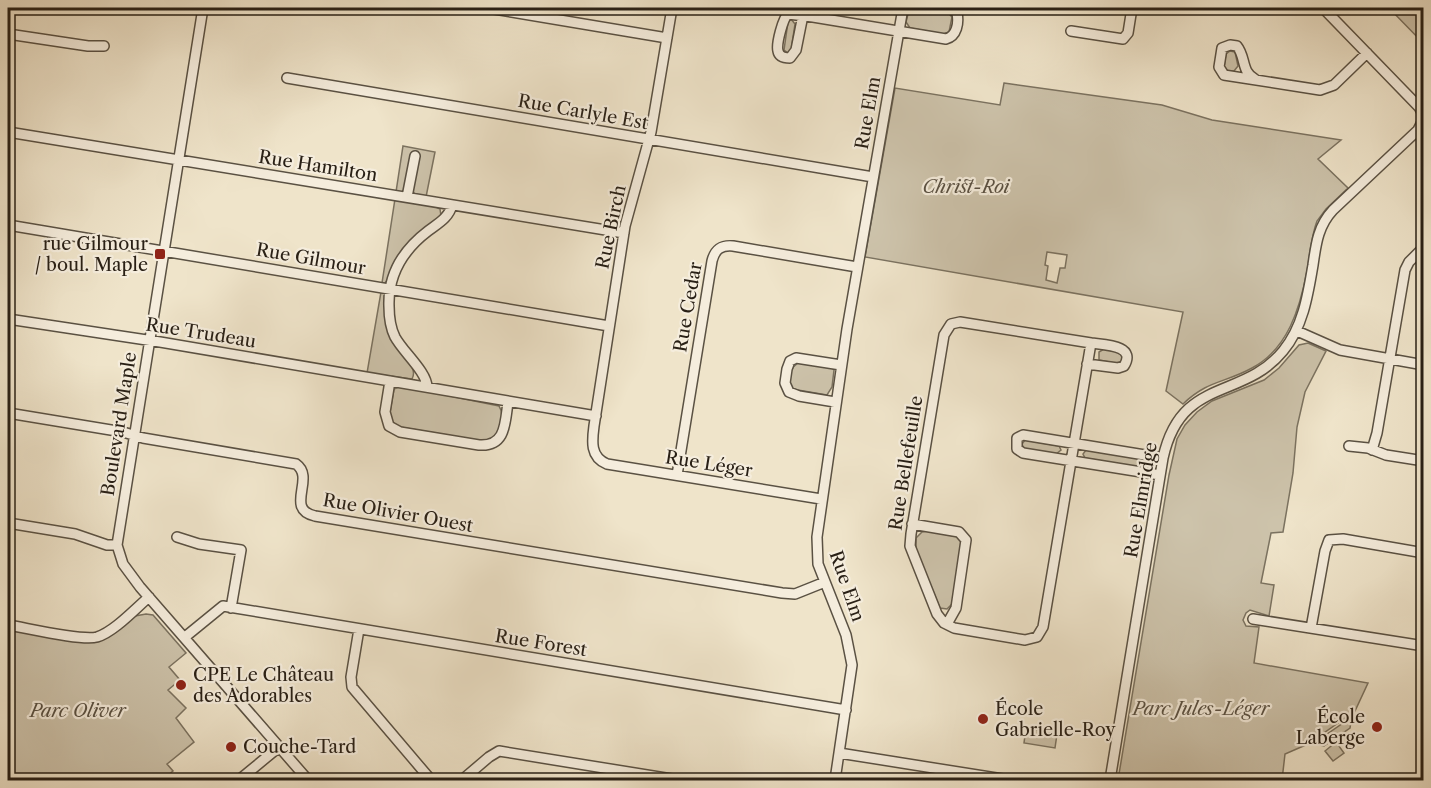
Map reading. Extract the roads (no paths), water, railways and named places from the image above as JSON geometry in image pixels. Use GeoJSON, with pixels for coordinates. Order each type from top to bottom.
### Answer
{"type":"FeatureCollection","features":[{"type":"Feature","properties":{"kind":"street","name":"Boulevard Maple"},"geometry":{"type":"LineString","coordinates":[[117,545],[203,8]]}},
{"type":"Feature","properties":{"kind":"street"},"geometry":{"type":"LineString","coordinates":[[488,8],[667,38]]}},
{"type":"Feature","properties":{"kind":"street","name":"Rue Birch"},"geometry":{"type":"LineString","coordinates":[[595,454],[592,440],[624,233],[648,140],[672,8]]}},
{"type":"Feature","properties":{"kind":"street","name":"Rue Elm"},"geometry":{"type":"LineString","coordinates":[[835,780],[852,672],[850,651],[843,625],[818,564],[816,552],[821,499],[841,365],[903,8]]}},
{"type":"Feature","properties":{"kind":"street"},"geometry":{"type":"LineString","coordinates":[[803,15],[796,53],[790,58],[782,57],[778,51],[784,16],[790,13],[803,15],[899,31],[949,39],[954,34],[958,19],[957,13],[951,8]]}},
{"type":"Feature","properties":{"kind":"street"},"geometry":{"type":"LineString","coordinates":[[1071,31],[1123,39],[1128,33],[1132,8]]}},
{"type":"Feature","properties":{"kind":"street"},"geometry":{"type":"LineString","coordinates":[[1323,8],[1419,106],[1424,117]]}},
{"type":"Feature","properties":{"kind":"street"},"geometry":{"type":"LineString","coordinates":[[8,34],[88,46],[104,46]]}},
{"type":"Feature","properties":{"kind":"street"},"geometry":{"type":"LineString","coordinates":[[1255,79],[1246,71],[1237,46],[1230,45],[1222,48],[1219,67],[1221,73],[1228,76],[1325,89],[1334,85],[1367,53]]}},
{"type":"Feature","properties":{"kind":"street","name":"Rue Carlyle Est"},"geometry":{"type":"LineString","coordinates":[[287,78],[873,177]]}},
{"type":"Feature","properties":{"kind":"street","name":"Rue Elmridge"},"geometry":{"type":"LineString","coordinates":[[1110,780],[1162,459],[1173,430],[1191,406],[1216,390],[1262,371],[1285,349],[1297,331],[1304,311],[1321,224],[1418,130],[1424,117]]}},
{"type":"Feature","properties":{"kind":"street","name":"Rue Hamilton"},"geometry":{"type":"LineString","coordinates":[[8,132],[624,233]]}},
{"type":"Feature","properties":{"kind":"street"},"geometry":{"type":"LineString","coordinates":[[407,197],[415,156]]}},
{"type":"Feature","properties":{"kind":"street"},"geometry":{"type":"LineString","coordinates":[[427,387],[425,378],[394,335],[390,322],[389,289],[398,265],[410,247],[449,214],[452,205]]}},
{"type":"Feature","properties":{"kind":"street","name":"Rue Gilmour"},"geometry":{"type":"LineString","coordinates":[[8,225],[609,326]]}},
{"type":"Feature","properties":{"kind":"street","name":"Rue Cedar"},"geometry":{"type":"LineString","coordinates":[[677,476],[712,261],[717,250],[723,246],[733,246],[857,267]]}},
{"type":"Feature","properties":{"kind":"street"},"geometry":{"type":"LineString","coordinates":[[1372,450],[1377,433],[1405,270],[1409,262],[1424,248]]}},
{"type":"Feature","properties":{"kind":"street","name":"Rue Trudeau"},"geometry":{"type":"LineString","coordinates":[[8,320],[149,341],[596,416]]}},
{"type":"Feature","properties":{"kind":"street","name":"Rue Bellefeuille"},"geometry":{"type":"LineString","coordinates":[[947,624],[937,614],[911,551],[910,541],[947,327],[960,322],[1121,348],[1126,352],[1128,359],[1124,366],[1118,368],[1087,364]]}},
{"type":"Feature","properties":{"kind":"street"},"geometry":{"type":"LineString","coordinates":[[1297,331],[1335,349],[1424,365]]}},
{"type":"Feature","properties":{"kind":"street"},"geometry":{"type":"LineString","coordinates":[[912,524],[959,532],[966,540],[956,608],[947,624],[960,629],[1025,640],[1033,639],[1040,634],[1091,343]]}},
{"type":"Feature","properties":{"kind":"street"},"geometry":{"type":"LineString","coordinates":[[836,402],[792,394],[786,387],[785,379],[789,364],[796,358],[841,365]]}},
{"type":"Feature","properties":{"kind":"street"},"geometry":{"type":"LineString","coordinates":[[390,381],[385,416],[389,426],[400,432],[479,445],[492,444],[499,439],[503,431],[508,402]]}},
{"type":"Feature","properties":{"kind":"street","name":"Rue Olivier Ouest"},"geometry":{"type":"LineString","coordinates":[[8,413],[296,464],[300,467],[304,477],[302,507],[306,513],[315,516],[787,594],[795,594],[825,582]]}},
{"type":"Feature","properties":{"kind":"street"},"geometry":{"type":"LineString","coordinates":[[1160,475],[1020,452],[1016,442],[1017,438],[1023,435],[1162,459]]}},
{"type":"Feature","properties":{"kind":"street"},"geometry":{"type":"LineString","coordinates":[[1349,446],[1424,461]]}},
{"type":"Feature","properties":{"kind":"street","name":"Rue Léger"},"geometry":{"type":"LineString","coordinates":[[595,454],[607,464],[821,499]]}},
{"type":"Feature","properties":{"kind":"street"},"geometry":{"type":"LineString","coordinates":[[8,523],[75,534],[107,545],[117,545],[126,569],[308,780]]}},
{"type":"Feature","properties":{"kind":"street"},"geometry":{"type":"LineString","coordinates":[[177,537],[199,544],[241,550],[231,608],[223,606],[219,608],[184,637]]}},
{"type":"Feature","properties":{"kind":"street"},"geometry":{"type":"LineString","coordinates":[[1311,628],[1329,540],[1343,539],[1424,553]]}},
{"type":"Feature","properties":{"kind":"street"},"geometry":{"type":"LineString","coordinates":[[8,625],[82,637],[96,637],[114,626],[149,597]]}},
{"type":"Feature","properties":{"kind":"street","name":"Rue Forest"},"geometry":{"type":"LineString","coordinates":[[231,608],[846,710]]}},
{"type":"Feature","properties":{"kind":"street"},"geometry":{"type":"LineString","coordinates":[[1253,619],[1424,646]]}},
{"type":"Feature","properties":{"kind":"street"},"geometry":{"type":"LineString","coordinates":[[359,629],[351,676],[352,687],[431,780]]}},
{"type":"Feature","properties":{"kind":"street"},"geometry":{"type":"LineString","coordinates":[[239,780],[279,747]]}},
{"type":"Feature","properties":{"kind":"street"},"geometry":{"type":"LineString","coordinates":[[462,780],[489,757],[499,752],[678,780]]}},
{"type":"Feature","properties":{"kind":"street"},"geometry":{"type":"LineString","coordinates":[[839,753],[1009,780]]}},
{"type":"Feature","properties":{"kind":"place","name":"rue Gilmour / boul. Maple"},"geometry":{"type":"Point","coordinates":[160,254]}},
{"type":"Feature","properties":{"kind":"place","name":"CPE Le Château des Adorables"},"geometry":{"type":"Point","coordinates":[181,685]}},
{"type":"Feature","properties":{"kind":"place","name":"École Gabrielle-Roy"},"geometry":{"type":"Point","coordinates":[983,719]}},
{"type":"Feature","properties":{"kind":"place","name":"École Laberge"},"geometry":{"type":"Point","coordinates":[1377,727]}},
{"type":"Feature","properties":{"kind":"place","name":"Couche-Tard"},"geometry":{"type":"Point","coordinates":[231,747]}},
{"type":"Feature","properties":{"kind":"park label","name":"Christ-Roi"},"geometry":{"type":"Point","coordinates":[966,187]}},
{"type":"Feature","properties":{"kind":"park label","name":"Parc Jules-Léger"},"geometry":{"type":"Point","coordinates":[1201,709]}},
{"type":"Feature","properties":{"kind":"park label","name":"Parc Oliver"},"geometry":{"type":"Point","coordinates":[78,711]}}]}
